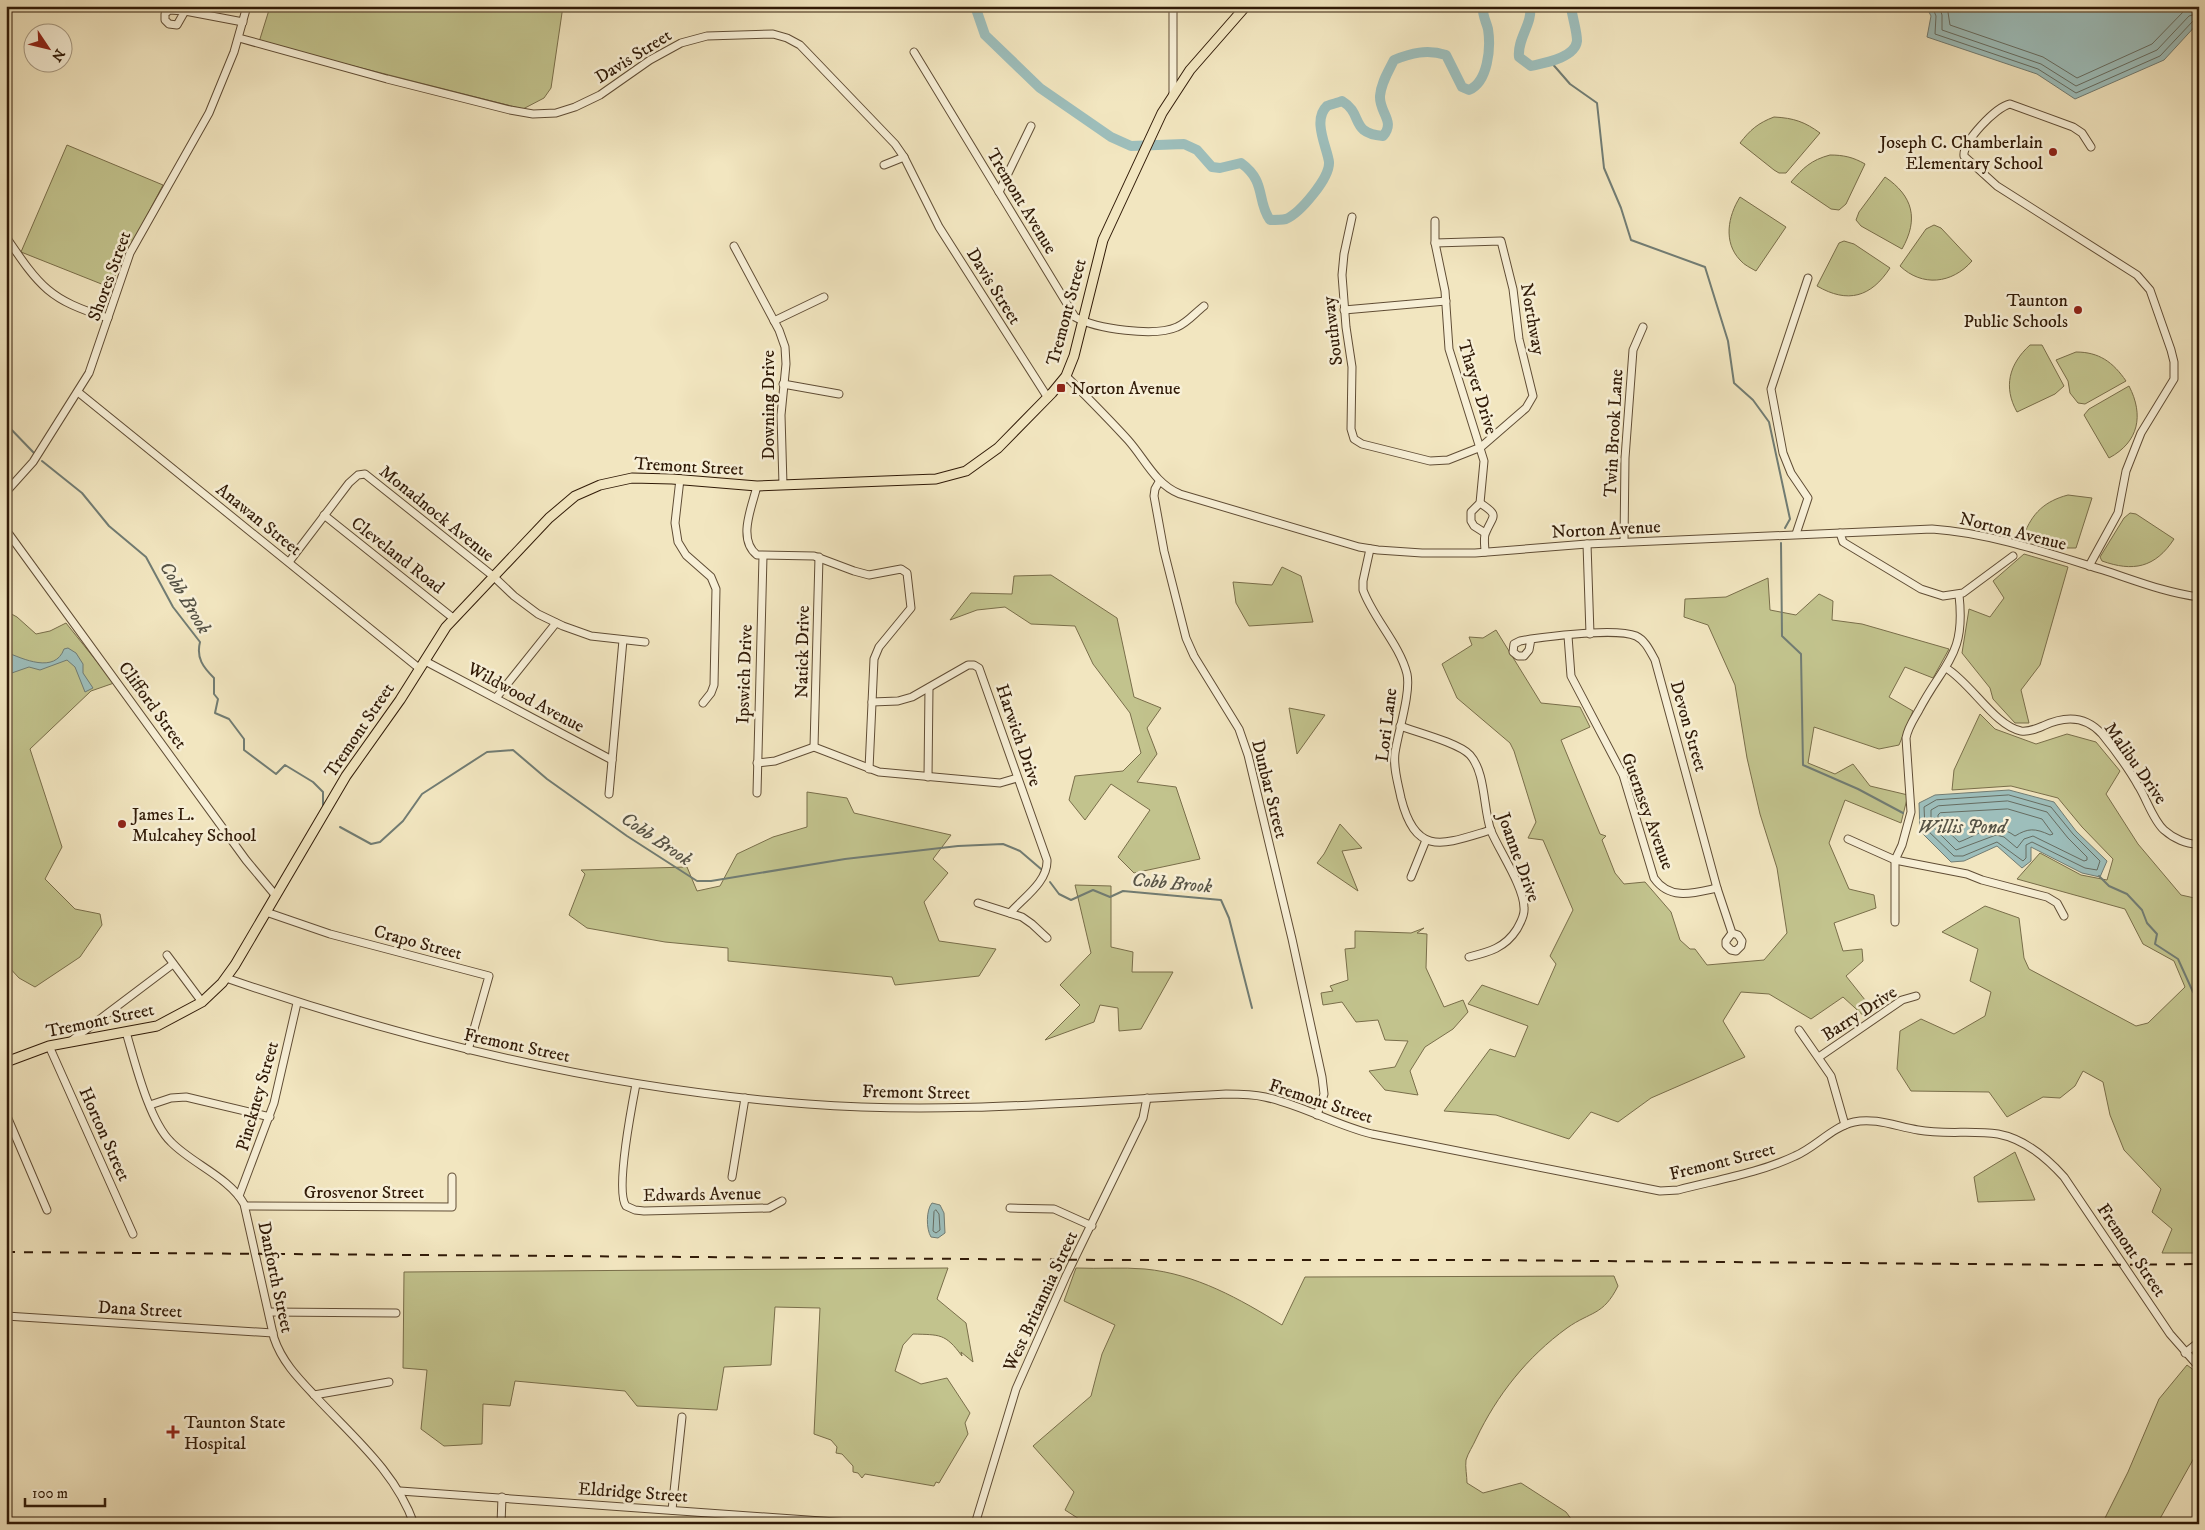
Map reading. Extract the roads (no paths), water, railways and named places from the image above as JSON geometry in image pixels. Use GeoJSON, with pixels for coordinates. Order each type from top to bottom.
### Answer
{"type":"FeatureCollection","features":[{"type":"Feature","properties":{"kind":"main road","name":"Tremont Street"},"geometry":{"type":"LineString","coordinates":[[6,1062],[49,1046],[157,1026],[202,1002],[226,978],[346,776],[423,665],[453,618],[557,510],[579,493],[600,485],[626,479],[680,479],[757,486],[920,480],[958,474],[976,466],[998,448],[1048,398],[1066,376],[1072,362],[1101,246],[1153,131],[1173,94],[1190,70],[1246,6]]}},
{"type":"Feature","properties":{"kind":"street","name":"Shores Street"},"geometry":{"type":"LineString","coordinates":[[6,492],[33,462],[78,392],[94,361],[132,249],[206,119],[239,38],[247,6]]}},
{"type":"Feature","properties":{"kind":"street"},"geometry":{"type":"LineString","coordinates":[[1173,6],[1173,94]]}},
{"type":"Feature","properties":{"kind":"street"},"geometry":{"type":"LineString","coordinates":[[185,11],[243,22]]}},
{"type":"Feature","properties":{"kind":"street","name":"Davis Street"},"geometry":{"type":"LineString","coordinates":[[239,38],[387,79],[533,114],[556,113],[575,108],[600,94],[650,60],[681,43],[707,36],[778,35],[790,39],[806,51],[888,136],[904,157],[939,226],[1048,398]]}},
{"type":"Feature","properties":{"kind":"street","name":"Tremont Avenue"},"geometry":{"type":"LineString","coordinates":[[914,52],[1073,315],[1083,321]]}},
{"type":"Feature","properties":{"kind":"street"},"geometry":{"type":"LineString","coordinates":[[6,76],[6,84]]}},
{"type":"Feature","properties":{"kind":"street"},"geometry":{"type":"LineString","coordinates":[[2089,566],[2118,513],[2126,471],[2141,433],[2172,384],[2175,370],[2174,362],[2150,290],[2145,283],[2121,263],[1997,186],[1964,156],[1967,143],[1985,122],[1999,107],[2010,104],[2073,127],[2082,133],[2091,147]]}},
{"type":"Feature","properties":{"kind":"street"},"geometry":{"type":"LineString","coordinates":[[999,192],[1030,126]]}},
{"type":"Feature","properties":{"kind":"street"},"geometry":{"type":"LineString","coordinates":[[884,165],[904,157]]}},
{"type":"Feature","properties":{"kind":"street","name":"Southway"},"geometry":{"type":"LineString","coordinates":[[1352,217],[1342,268],[1344,310],[1352,367],[1351,428],[1356,442],[1436,461],[1448,460],[1481,447]]}},
{"type":"Feature","properties":{"kind":"street","name":"Thayer Drive"},"geometry":{"type":"LineString","coordinates":[[1435,221],[1435,243],[1446,300],[1449,349],[1481,447],[1484,470],[1480,503],[1471,512],[1470,521],[1485,533]]}},
{"type":"Feature","properties":{"kind":"street"},"geometry":{"type":"LineString","coordinates":[[6,237],[32,275],[50,292],[74,307],[108,318]]}},
{"type":"Feature","properties":{"kind":"street","name":"Northway"},"geometry":{"type":"LineString","coordinates":[[1435,243],[1501,241],[1513,289],[1520,339],[1533,396],[1531,401],[1481,447]]}},
{"type":"Feature","properties":{"kind":"street","name":"Downing Drive"},"geometry":{"type":"LineString","coordinates":[[734,246],[774,321],[784,347],[786,364],[780,414],[783,485]]}},
{"type":"Feature","properties":{"kind":"street"},"geometry":{"type":"LineString","coordinates":[[1796,534],[1808,498],[1791,473],[1783,453],[1771,389],[1808,278]]}},
{"type":"Feature","properties":{"kind":"street"},"geometry":{"type":"LineString","coordinates":[[774,321],[824,297]]}},
{"type":"Feature","properties":{"kind":"street"},"geometry":{"type":"LineString","coordinates":[[1344,310],[1446,300]]}},
{"type":"Feature","properties":{"kind":"street"},"geometry":{"type":"LineString","coordinates":[[1083,321],[1129,331],[1171,329],[1185,323],[1204,306]]}},
{"type":"Feature","properties":{"kind":"street","name":"Twin Brook Lane"},"geometry":{"type":"LineString","coordinates":[[1624,542],[1625,458],[1633,350],[1643,327]]}},
{"type":"Feature","properties":{"kind":"street","name":"Norton Avenue"},"geometry":{"type":"LineString","coordinates":[[1066,376],[1130,442],[1160,482],[1180,494],[1370,549],[1422,553],[1485,552],[1624,542],[1924,529],[1949,530],[2017,545],[2165,590],[2199,597]]}},
{"type":"Feature","properties":{"kind":"street"},"geometry":{"type":"LineString","coordinates":[[783,384],[839,394]]}},
{"type":"Feature","properties":{"kind":"street","name":"Anawan Street"},"geometry":{"type":"LineString","coordinates":[[78,392],[289,562],[423,665]]}},
{"type":"Feature","properties":{"kind":"street","name":"Monadnock Avenue"},"geometry":{"type":"LineString","coordinates":[[324,516],[349,483],[356,476],[362,474],[371,478],[493,576],[525,605],[556,623],[597,637],[645,642]]}},
{"type":"Feature","properties":{"kind":"street"},"geometry":{"type":"LineString","coordinates":[[680,479],[675,523],[678,542],[686,555],[711,577],[717,593],[714,685],[704,703]]}},
{"type":"Feature","properties":{"kind":"street","name":"Dunbar Street"},"geometry":{"type":"LineString","coordinates":[[1160,482],[1155,489],[1154,496],[1164,551],[1184,632],[1194,656],[1239,729],[1248,755],[1292,939],[1322,1077],[1324,1098],[1317,1115]]}},
{"type":"Feature","properties":{"kind":"street"},"geometry":{"type":"LineString","coordinates":[[757,486],[746,539],[752,551],[763,556],[819,557],[864,574],[877,574],[902,569],[907,574],[912,606],[907,615],[876,652],[874,659],[869,769]]}},
{"type":"Feature","properties":{"kind":"street"},"geometry":{"type":"LineString","coordinates":[[1480,503],[1491,510],[1493,516],[1492,524],[1485,533],[1485,552]]}},
{"type":"Feature","properties":{"kind":"street"},"geometry":{"type":"LineString","coordinates":[[289,562],[324,516]]}},
{"type":"Feature","properties":{"kind":"street","name":"Cleveland Road"},"geometry":{"type":"LineString","coordinates":[[324,516],[453,618]]}},
{"type":"Feature","properties":{"kind":"street","name":"Clifford Street"},"geometry":{"type":"LineString","coordinates":[[6,530],[246,860],[276,896]]}},
{"type":"Feature","properties":{"kind":"street"},"geometry":{"type":"LineString","coordinates":[[1840,533],[1843,542],[1921,589],[1943,596],[1960,594],[2013,556]]}},
{"type":"Feature","properties":{"kind":"street"},"geometry":{"type":"LineString","coordinates":[[1587,544],[1590,634]]}},
{"type":"Feature","properties":{"kind":"street","name":"Lori Lane"},"geometry":{"type":"LineString","coordinates":[[1370,549],[1362,581],[1363,590],[1402,662],[1407,676],[1394,761],[1396,776],[1408,821],[1419,835],[1426,840]]}},
{"type":"Feature","properties":{"kind":"street","name":"Ipswich Drive"},"geometry":{"type":"LineString","coordinates":[[757,793],[763,556]]}},
{"type":"Feature","properties":{"kind":"street","name":"Natick Drive"},"geometry":{"type":"LineString","coordinates":[[814,747],[819,557]]}},
{"type":"Feature","properties":{"kind":"street"},"geometry":{"type":"LineString","coordinates":[[1895,922],[1895,860],[1902,845],[1911,812],[1905,748],[1907,733],[1928,693],[1953,656],[1962,619],[1960,594]]}},
{"type":"Feature","properties":{"kind":"street"},"geometry":{"type":"LineString","coordinates":[[496,698],[556,623]]}},
{"type":"Feature","properties":{"kind":"street","name":"Devon Street"},"geometry":{"type":"LineString","coordinates":[[1531,639],[1622,633],[1634,635],[1642,640],[1650,651],[1660,677],[1717,888],[1732,933]]}},
{"type":"Feature","properties":{"kind":"street","name":"Guernsey Avenue"},"geometry":{"type":"LineString","coordinates":[[1568,636],[1572,676],[1623,775],[1654,878],[1663,887],[1678,894],[1717,888]]}},
{"type":"Feature","properties":{"kind":"street"},"geometry":{"type":"LineString","coordinates":[[609,794],[623,640]]}},
{"type":"Feature","properties":{"kind":"street","name":"Wildwood Avenue"},"geometry":{"type":"LineString","coordinates":[[423,665],[496,698],[612,760]]}},
{"type":"Feature","properties":{"kind":"street","name":"Harwich Drive"},"geometry":{"type":"LineString","coordinates":[[872,702],[907,699],[968,665],[977,667],[1048,864],[1043,878],[1010,913]]}},
{"type":"Feature","properties":{"kind":"street","name":"Malibu Drive"},"geometry":{"type":"LineString","coordinates":[[1946,668],[1959,675],[1996,716],[2013,728],[2026,732],[2063,718],[2089,723],[2100,733],[2113,750],[2138,786],[2164,830],[2191,845],[2199,844]]}},
{"type":"Feature","properties":{"kind":"street"},"geometry":{"type":"LineString","coordinates":[[928,777],[929,688]]}},
{"type":"Feature","properties":{"kind":"street","name":"Joanne Drive"},"geometry":{"type":"LineString","coordinates":[[1400,726],[1458,747],[1471,756],[1478,771],[1491,830],[1521,896],[1524,914],[1515,932],[1504,944],[1490,952],[1469,956]]}},
{"type":"Feature","properties":{"kind":"street"},"geometry":{"type":"LineString","coordinates":[[757,762],[775,761],[814,747],[882,773],[1000,783],[1017,778]]}},
{"type":"Feature","properties":{"kind":"street"},"geometry":{"type":"LineString","coordinates":[[1411,877],[1426,840],[1437,843],[1451,842],[1491,830]]}},
{"type":"Feature","properties":{"kind":"street"},"geometry":{"type":"LineString","coordinates":[[1848,839],[1895,860],[1967,874],[1982,880],[2048,896],[2057,903],[2064,916]]}},
{"type":"Feature","properties":{"kind":"street"},"geometry":{"type":"LineString","coordinates":[[978,903],[1028,920],[1047,938]]}},
{"type":"Feature","properties":{"kind":"street","name":"Crapo Street"},"geometry":{"type":"LineString","coordinates":[[266,912],[330,934],[488,976],[468,1050]]}},
{"type":"Feature","properties":{"kind":"street"},"geometry":{"type":"LineString","coordinates":[[167,955],[202,1002]]}},
{"type":"Feature","properties":{"kind":"street"},"geometry":{"type":"LineString","coordinates":[[70,1041],[173,964]]}},
{"type":"Feature","properties":{"kind":"street","name":"Fremont Street"},"geometry":{"type":"LineString","coordinates":[[226,978],[297,1003],[468,1050],[636,1084],[696,1094],[818,1105],[982,1108],[1250,1094],[1277,1100],[1372,1134],[1664,1191],[1689,1187],[1784,1161],[1808,1150],[1845,1125],[1857,1121],[1873,1121],[1924,1131],[1996,1134],[2014,1139],[2033,1149],[2064,1177],[2170,1334],[2199,1367]]}},
{"type":"Feature","properties":{"kind":"street","name":"Barry Drive"},"geometry":{"type":"LineString","coordinates":[[1819,1057],[1902,1000],[1916,996]]}},
{"type":"Feature","properties":{"kind":"street","name":"Pinckney Street"},"geometry":{"type":"LineString","coordinates":[[239,1196],[270,1116],[297,1003]]}},
{"type":"Feature","properties":{"kind":"street"},"geometry":{"type":"LineString","coordinates":[[1799,1030],[1831,1076],[1845,1125]]}},
{"type":"Feature","properties":{"kind":"street","name":"Danforth Street"},"geometry":{"type":"LineString","coordinates":[[126,1032],[150,1105],[160,1128],[171,1143],[239,1196],[245,1206],[272,1332],[282,1357],[314,1395],[387,1474],[400,1491],[414,1524]]}},
{"type":"Feature","properties":{"kind":"street","name":"Horton Street"},"geometry":{"type":"LineString","coordinates":[[49,1046],[133,1234]]}},
{"type":"Feature","properties":{"kind":"street","name":"Edwards Avenue"},"geometry":{"type":"LineString","coordinates":[[636,1084],[626,1142],[623,1194],[626,1206],[644,1211],[738,1209],[769,1208],[782,1201]]}},
{"type":"Feature","properties":{"kind":"street"},"geometry":{"type":"LineString","coordinates":[[150,1105],[171,1098],[186,1097],[270,1116]]}},
{"type":"Feature","properties":{"kind":"street"},"geometry":{"type":"LineString","coordinates":[[732,1177],[745,1098]]}},
{"type":"Feature","properties":{"kind":"street","name":"West Britannia Street"},"geometry":{"type":"LineString","coordinates":[[976,1524],[1016,1389],[1066,1276],[1092,1226],[1145,1113],[1147,1098]]}},
{"type":"Feature","properties":{"kind":"street"},"geometry":{"type":"LineString","coordinates":[[6,1114],[47,1210]]}},
{"type":"Feature","properties":{"kind":"street","name":"Grosvenor Street"},"geometry":{"type":"LineString","coordinates":[[245,1206],[452,1207],[452,1176]]}},
{"type":"Feature","properties":{"kind":"street"},"geometry":{"type":"LineString","coordinates":[[1010,1208],[1054,1209],[1092,1226]]}},
{"type":"Feature","properties":{"kind":"street"},"geometry":{"type":"LineString","coordinates":[[269,1312],[396,1313]]}},
{"type":"Feature","properties":{"kind":"street","name":"Dana Street"},"geometry":{"type":"LineString","coordinates":[[6,1316],[272,1332]]}},
{"type":"Feature","properties":{"kind":"street"},"geometry":{"type":"LineString","coordinates":[[2185,1353],[2199,1342]]}},
{"type":"Feature","properties":{"kind":"street"},"geometry":{"type":"LineString","coordinates":[[314,1395],[389,1382]]}},
{"type":"Feature","properties":{"kind":"street"},"geometry":{"type":"LineString","coordinates":[[672,1510],[682,1416]]}},
{"type":"Feature","properties":{"kind":"street","name":"Eldridge Street"},"geometry":{"type":"LineString","coordinates":[[400,1491],[864,1524]]}},
{"type":"Feature","properties":{"kind":"street"},"geometry":{"type":"LineString","coordinates":[[500,1524],[502,1498]]}},
{"type":"Feature","properties":{"kind":"water"},"geometry":{"type":"Polygon","coordinates":[[[1926,6],[2199,6],[2199,22],[2164,60],[2075,99],[2037,74],[1927,37],[1931,16],[1926,6]]]}},
{"type":"Feature","properties":{"kind":"water"},"geometry":{"type":"Polygon","coordinates":[[[68,648],[76,653],[83,664],[83,673],[93,688],[85,692],[75,667],[67,660],[40,670],[29,667],[6,675],[6,652],[29,661],[46,663],[60,657],[64,649],[68,648]]]}},
{"type":"Feature","properties":{"kind":"water","name":"Willis Pond"},"geometry":{"type":"Polygon","coordinates":[[[2009,790],[2054,802],[2076,831],[2107,861],[2100,877],[2082,873],[2031,847],[2031,861],[2022,868],[1997,846],[1964,861],[1951,862],[1920,831],[1919,803],[1935,795],[2009,790]]]}},
{"type":"Feature","properties":{"kind":"water"},"geometry":{"type":"Polygon","coordinates":[[[932,1203],[940,1205],[944,1213],[945,1233],[938,1238],[931,1237],[928,1229],[927,1220],[932,1203]]]}},
{"type":"Feature","properties":{"kind":"waterway"},"geometry":{"type":"LineString","coordinates":[[975,6],[985,35],[1040,88],[1111,137],[1131,146],[1184,144],[1197,150],[1212,167],[1220,168],[1241,163],[1255,177],[1263,205],[1270,220],[1286,219],[1299,210],[1325,177],[1329,162],[1322,134],[1321,119],[1327,106],[1342,101],[1349,106],[1365,131],[1383,136],[1387,131],[1388,121],[1380,102],[1380,96],[1385,78],[1394,60],[1419,53],[1432,52],[1446,55],[1462,87],[1469,90],[1475,86],[1484,72],[1488,55],[1488,29],[1483,6]]}},
{"type":"Feature","properties":{"kind":"waterway"},"geometry":{"type":"LineString","coordinates":[[1530,6],[1529,19],[1520,44],[1519,57],[1531,66],[1565,56],[1575,47],[1577,37],[1571,6]]}},
{"type":"Feature","properties":{"kind":"waterway"},"geometry":{"type":"LineString","coordinates":[[1550,61],[1570,84],[1597,103],[1604,168],[1621,208],[1631,240],[1705,267],[1728,341],[1734,383],[1753,400],[1769,422],[1790,519],[1785,528]]}},
{"type":"Feature","properties":{"kind":"waterway","name":"Cobb Brook"},"geometry":{"type":"LineString","coordinates":[[6,424],[34,453]]}},
{"type":"Feature","properties":{"kind":"waterway","name":"Cobb Brook"},"geometry":{"type":"LineString","coordinates":[[42,461],[82,493],[109,526],[146,557],[173,607],[200,642],[199,653],[201,662],[214,678],[214,694],[218,699],[215,713],[229,719],[244,739],[244,750],[276,774],[285,765],[313,782],[323,792],[323,806]]}},
{"type":"Feature","properties":{"kind":"waterway"},"geometry":{"type":"LineString","coordinates":[[1781,543],[1782,636],[1801,654],[1803,765],[1858,789],[1903,813]]}},
{"type":"Feature","properties":{"kind":"waterway","name":"Cobb Brook"},"geometry":{"type":"LineString","coordinates":[[340,827],[371,844],[380,842],[403,821],[422,794],[487,752],[513,750],[547,779],[627,836],[697,881],[711,881],[845,859],[958,846],[1003,844],[1020,851],[1041,869]]}},
{"type":"Feature","properties":{"kind":"waterway"},"geometry":{"type":"LineString","coordinates":[[2099,876],[2109,886],[2127,894],[2142,910],[2147,923],[2157,934],[2155,944],[2178,959],[2193,992],[2199,995]]}},
{"type":"Feature","properties":{"kind":"waterway","name":"Cobb Brook"},"geometry":{"type":"LineString","coordinates":[[1050,882],[1059,894],[1071,900],[1093,890],[1110,897],[1123,891],[1221,900],[1229,918],[1252,1008]]}},
{"type":"Feature","properties":{"kind":"railway"},"geometry":{"type":"LineString","coordinates":[[6,1252],[1106,1260],[2199,1264]]}},
{"type":"Feature","properties":{"kind":"place","name":"Joseph C. Chamberlain Elementary School"},"geometry":{"type":"Point","coordinates":[2053,152]}},
{"type":"Feature","properties":{"kind":"place","name":"Taunton Public Schools"},"geometry":{"type":"Point","coordinates":[2078,310]}},
{"type":"Feature","properties":{"kind":"place","name":"Norton Avenue"},"geometry":{"type":"Point","coordinates":[1061,388]}},
{"type":"Feature","properties":{"kind":"place","name":"James L. Mulcahey School"},"geometry":{"type":"Point","coordinates":[122,824]}},
{"type":"Feature","properties":{"kind":"place","name":"Taunton State Hospital"},"geometry":{"type":"Point","coordinates":[173,1432]}}]}
